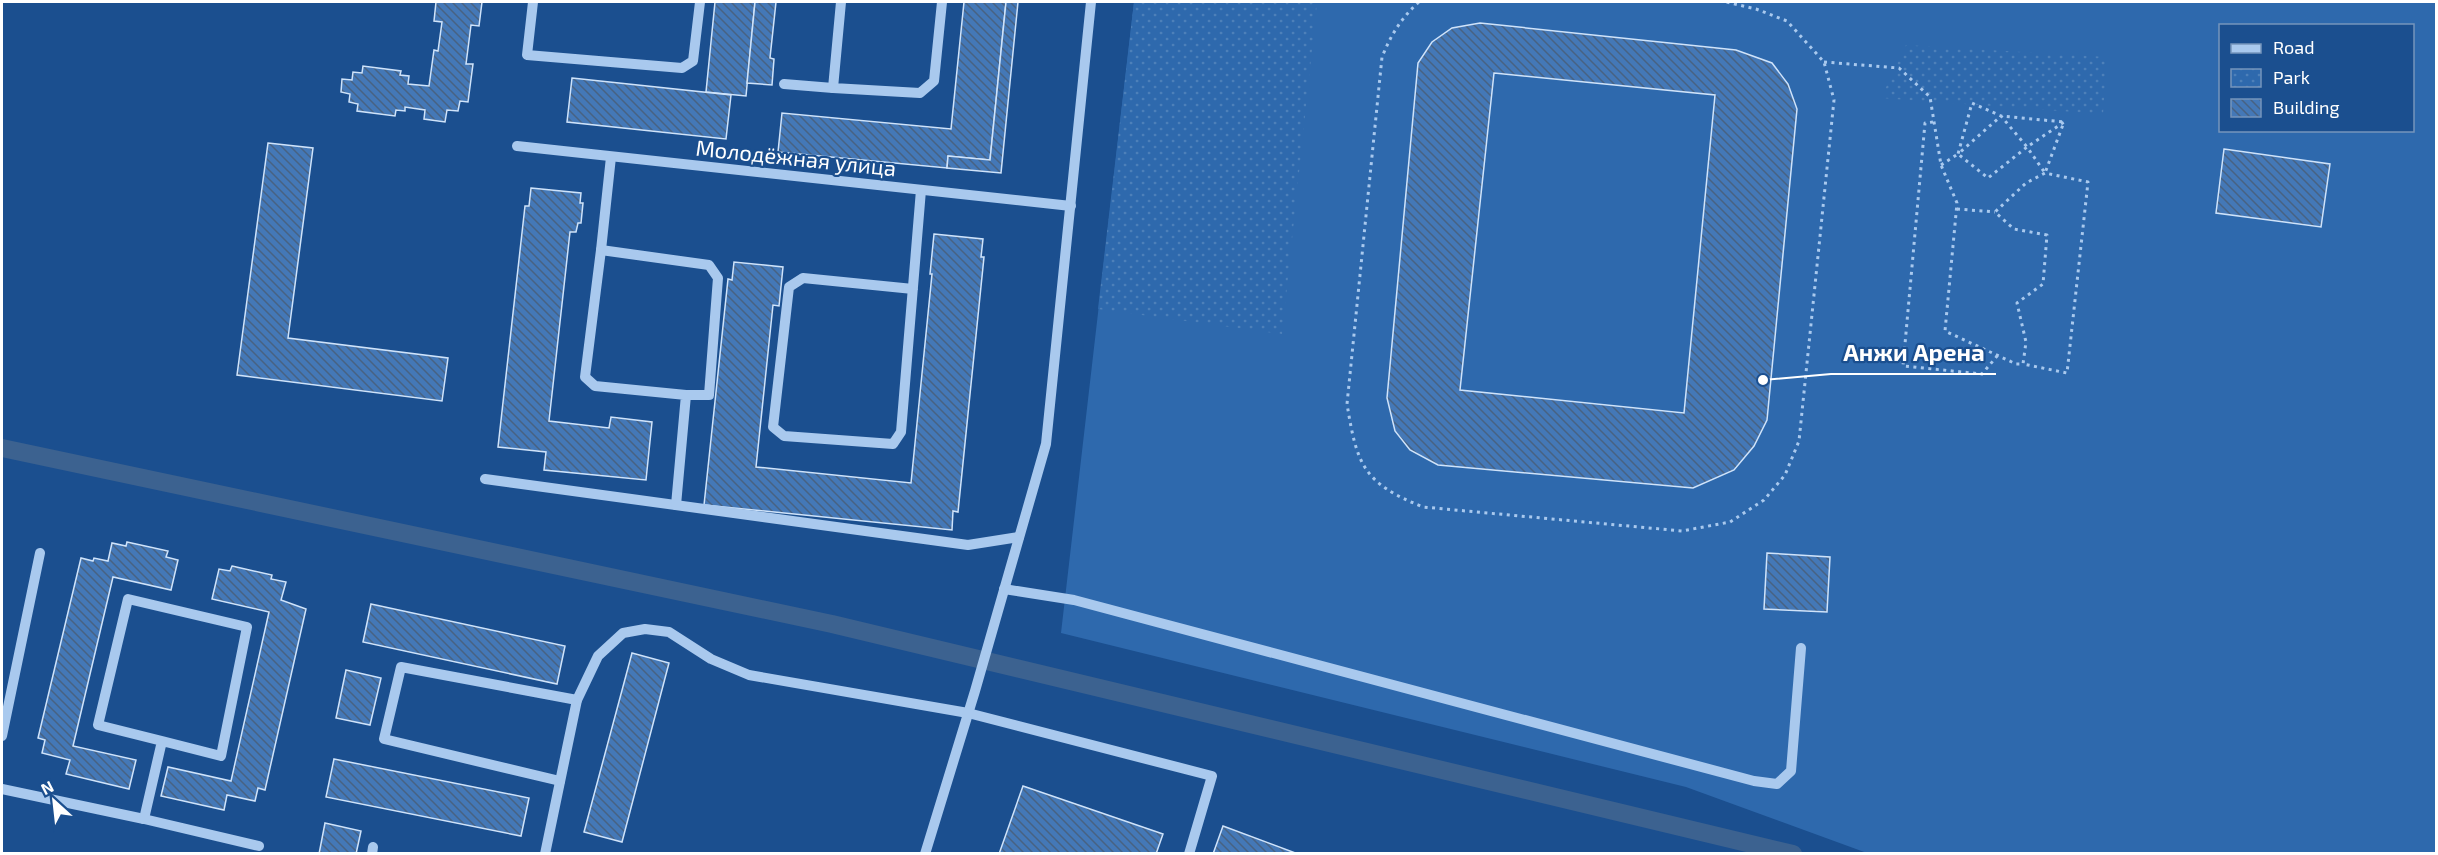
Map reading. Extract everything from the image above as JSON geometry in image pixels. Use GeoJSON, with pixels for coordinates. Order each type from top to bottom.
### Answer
{"type":"FeatureCollection","features":[{"type":"Feature","properties":{"kind":"street"},"geometry":{"type":"LineString","coordinates":[[534,2],[527,55],[682,68],[693,61],[700,2]]}},
{"type":"Feature","properties":{"kind":"street"},"geometry":{"type":"LineString","coordinates":[[833,88],[841,2]]}},
{"type":"Feature","properties":{"kind":"street"},"geometry":{"type":"LineString","coordinates":[[784,84],[920,93],[934,81],[942,2]]}},
{"type":"Feature","properties":{"kind":"street"},"geometry":{"type":"LineString","coordinates":[[925,854],[975,692],[1046,444],[1091,2]]}},
{"type":"Feature","properties":{"kind":"street","name":"Молодёжная улица"},"geometry":{"type":"LineString","coordinates":[[517,146],[1071,206]]}},
{"type":"Feature","properties":{"kind":"street"},"geometry":{"type":"LineString","coordinates":[[601,250],[709,265],[718,278],[709,395],[595,386],[585,377],[611,157]]}},
{"type":"Feature","properties":{"kind":"street"},"geometry":{"type":"LineString","coordinates":[[913,289],[803,278],[789,287],[773,427],[784,436],[892,444],[901,432],[913,289],[921,190]]}},
{"type":"Feature","properties":{"kind":"street"},"geometry":{"type":"LineString","coordinates":[[676,505],[686,394]]}},
{"type":"Feature","properties":{"kind":"street"},"geometry":{"type":"LineString","coordinates":[[485,479],[968,545],[1019,537]]}},
{"type":"Feature","properties":{"kind":"street"},"geometry":{"type":"LineString","coordinates":[[2,736],[40,553]]}},
{"type":"Feature","properties":{"kind":"street"},"geometry":{"type":"LineString","coordinates":[[1004,589],[1074,600],[1754,781],[1777,784],[1791,771],[1801,648]]}},
{"type":"Feature","properties":{"kind":"street"},"geometry":{"type":"LineString","coordinates":[[128,599],[247,627],[220,756],[162,741],[98,725],[128,599]]}},
{"type":"Feature","properties":{"kind":"street"},"geometry":{"type":"LineString","coordinates":[[545,854],[577,700],[598,656],[623,633],[645,629],[669,632],[711,659],[749,675],[968,713],[1212,777],[1189,854]]}},
{"type":"Feature","properties":{"kind":"street"},"geometry":{"type":"LineString","coordinates":[[560,781],[384,739],[401,667],[577,700]]}},
{"type":"Feature","properties":{"kind":"street"},"geometry":{"type":"LineString","coordinates":[[144,819],[162,741]]}},
{"type":"Feature","properties":{"kind":"street"},"geometry":{"type":"LineString","coordinates":[[2,789],[259,846]]}},
{"type":"Feature","properties":{"kind":"path"},"geometry":{"type":"LineString","coordinates":[[1419,2],[1403,16],[1382,57],[1347,404],[1357,454],[1371,478],[1395,496],[1423,507],[1682,531],[1730,522],[1764,500],[1785,475],[1799,441],[1834,100],[1824,62],[1787,21],[1756,9],[1726,2]]}},
{"type":"Feature","properties":{"kind":"path"},"geometry":{"type":"LineString","coordinates":[[1824,62],[1899,68],[1930,97],[1941,165],[1957,203],[1945,331],[2016,364],[2067,373],[2088,182],[2045,173],[2026,183],[1995,212]]}},
{"type":"Feature","properties":{"kind":"path"},"geometry":{"type":"LineString","coordinates":[[1958,154],[1972,103],[2001,116],[2064,122]]}},
{"type":"Feature","properties":{"kind":"path"},"geometry":{"type":"LineString","coordinates":[[1941,165],[1958,154],[2001,116]]}},
{"type":"Feature","properties":{"kind":"path"},"geometry":{"type":"LineString","coordinates":[[2001,116],[2045,173]]}},
{"type":"Feature","properties":{"kind":"path"},"geometry":{"type":"LineString","coordinates":[[1934,121],[1925,123],[1903,366],[1982,374],[1998,355]]}},
{"type":"Feature","properties":{"kind":"path"},"geometry":{"type":"LineString","coordinates":[[1958,154],[1988,178],[2027,147],[2064,122]]}},
{"type":"Feature","properties":{"kind":"path"},"geometry":{"type":"LineString","coordinates":[[2045,173],[2064,122]]}},
{"type":"Feature","properties":{"kind":"path"},"geometry":{"type":"LineString","coordinates":[[1957,208],[1995,212],[2014,229],[2047,235],[2043,284],[2017,303],[2026,342],[2023,364]]}},
{"type":"Feature","properties":{"kind":"green space"},"geometry":{"type":"Polygon","coordinates":[[[1134,2],[2436,2],[2436,853],[1867,853],[1686,787],[1061,633],[1134,2]]]}},
{"type":"Feature","properties":{"kind":"green space"},"geometry":{"type":"Polygon","coordinates":[[[1134,2],[1317,2],[1282,334],[1098,309],[1134,2]]]}},
{"type":"Feature","properties":{"kind":"green space"},"geometry":{"type":"Polygon","coordinates":[[[1906,45],[2107,57],[2103,114],[1881,98],[1906,45]]]}},
{"type":"Feature","properties":{"kind":"building"},"geometry":{"type":"Polygon","coordinates":[[[436,2],[482,2],[479,26],[471,25],[466,64],[473,64],[468,102],[460,101],[458,111],[447,110],[445,122],[424,119],[425,110],[405,107],[405,111],[396,110],[395,116],[357,111],[358,104],[349,102],[350,94],[341,92],[342,79],[352,80],[353,72],[362,73],[363,66],[401,71],[400,75],[409,76],[408,84],[429,86],[434,50],[438,51],[442,22],[434,21],[436,2]]]}},
{"type":"Feature","properties":{"kind":"building"},"geometry":{"type":"Polygon","coordinates":[[[715,2],[755,2],[746,96],[706,92],[715,2]]]}},
{"type":"Feature","properties":{"kind":"building"},"geometry":{"type":"Polygon","coordinates":[[[755,2],[776,2],[770,58],[774,59],[772,85],[747,83],[755,2]]]}},
{"type":"Feature","properties":{"kind":"building"},"geometry":{"type":"Polygon","coordinates":[[[964,2],[1006,2],[990,160],[948,156],[947,168],[778,152],[782,113],[951,129],[964,2]]]}},
{"type":"Feature","properties":{"kind":"building"},"geometry":{"type":"Polygon","coordinates":[[[1006,2],[1018,2],[1001,173],[947,168],[948,156],[990,160],[1006,2]]]}},
{"type":"Feature","properties":{"kind":"building"},"geometry":{"type":"Polygon","coordinates":[[[1480,23],[1736,50],[1772,63],[1788,84],[1797,109],[1767,420],[1754,446],[1734,470],[1693,488],[1438,465],[1410,450],[1395,431],[1387,398],[1418,63],[1432,42],[1452,28],[1480,23]],[[1494,73],[1460,390],[1684,413],[1715,95],[1494,73]]]}},
{"type":"Feature","properties":{"kind":"building"},"geometry":{"type":"Polygon","coordinates":[[[572,78],[731,95],[726,139],[567,122],[572,78]]]}},
{"type":"Feature","properties":{"kind":"building"},"geometry":{"type":"Polygon","coordinates":[[[268,143],[313,148],[288,338],[448,358],[442,401],[237,375],[268,143]]]}},
{"type":"Feature","properties":{"kind":"building"},"geometry":{"type":"Polygon","coordinates":[[[2224,149],[2330,164],[2321,227],[2216,213],[2224,149]]]}},
{"type":"Feature","properties":{"kind":"building"},"geometry":{"type":"Polygon","coordinates":[[[531,188],[581,193],[580,203],[583,203],[581,223],[578,223],[576,232],[570,232],[549,421],[609,428],[611,417],[652,422],[646,480],[544,470],[546,452],[498,447],[525,206],[529,206],[531,188]]]}},
{"type":"Feature","properties":{"kind":"building"},"geometry":{"type":"Polygon","coordinates":[[[934,234],[983,239],[981,257],[984,257],[958,512],[953,511],[952,530],[704,505],[728,279],[732,280],[734,262],[783,267],[779,306],[773,305],[756,467],[911,483],[934,234]]]}},
{"type":"Feature","properties":{"kind":"building"},"geometry":{"type":"Polygon","coordinates":[[[127,542],[168,551],[166,557],[178,560],[171,590],[113,577],[73,746],[136,760],[129,789],[66,774],[70,760],[42,753],[45,740],[38,738],[81,558],[108,561],[112,543],[126,546],[127,542]]]}},
{"type":"Feature","properties":{"kind":"building"},"geometry":{"type":"Polygon","coordinates":[[[1767,553],[1830,557],[1827,612],[1764,609],[1767,553]]]}},
{"type":"Feature","properties":{"kind":"building"},"geometry":{"type":"Polygon","coordinates":[[[232,566],[272,575],[271,579],[286,582],[281,600],[306,609],[265,790],[258,788],[255,801],[227,795],[224,810],[161,796],[168,767],[231,781],[269,612],[212,599],[219,569],[230,571],[232,566]]]}},
{"type":"Feature","properties":{"kind":"building"},"geometry":{"type":"Polygon","coordinates":[[[371,604],[565,646],[557,684],[363,642],[371,604]]]}},
{"type":"Feature","properties":{"kind":"building"},"geometry":{"type":"Polygon","coordinates":[[[632,653],[669,663],[622,842],[584,832],[632,653]]]}},
{"type":"Feature","properties":{"kind":"building"},"geometry":{"type":"Polygon","coordinates":[[[346,670],[381,678],[370,725],[336,718],[346,670]]]}},
{"type":"Feature","properties":{"kind":"building"},"geometry":{"type":"Polygon","coordinates":[[[334,759],[529,798],[521,836],[326,797],[334,759]]]}},
{"type":"Feature","properties":{"kind":"building"},"geometry":{"type":"Polygon","coordinates":[[[1023,786],[1163,834],[1156,854],[999,854],[1023,786]]]}},
{"type":"Feature","properties":{"kind":"building"},"geometry":{"type":"Polygon","coordinates":[[[325,823],[361,831],[356,854],[319,854],[325,823]]]}},
{"type":"Feature","properties":{"kind":"building"},"geometry":{"type":"Polygon","coordinates":[[[1223,826],[1298,854],[1213,854],[1223,826]]]}},
{"type":"Feature","properties":{"kind":"waterway"},"geometry":{"type":"LineString","coordinates":[[2,448],[832,624],[1793,854]]}},
{"type":"Feature","properties":{"kind":"place","name":"Анжи Арена"},"geometry":{"type":"Point","coordinates":[1763,380]}}]}
